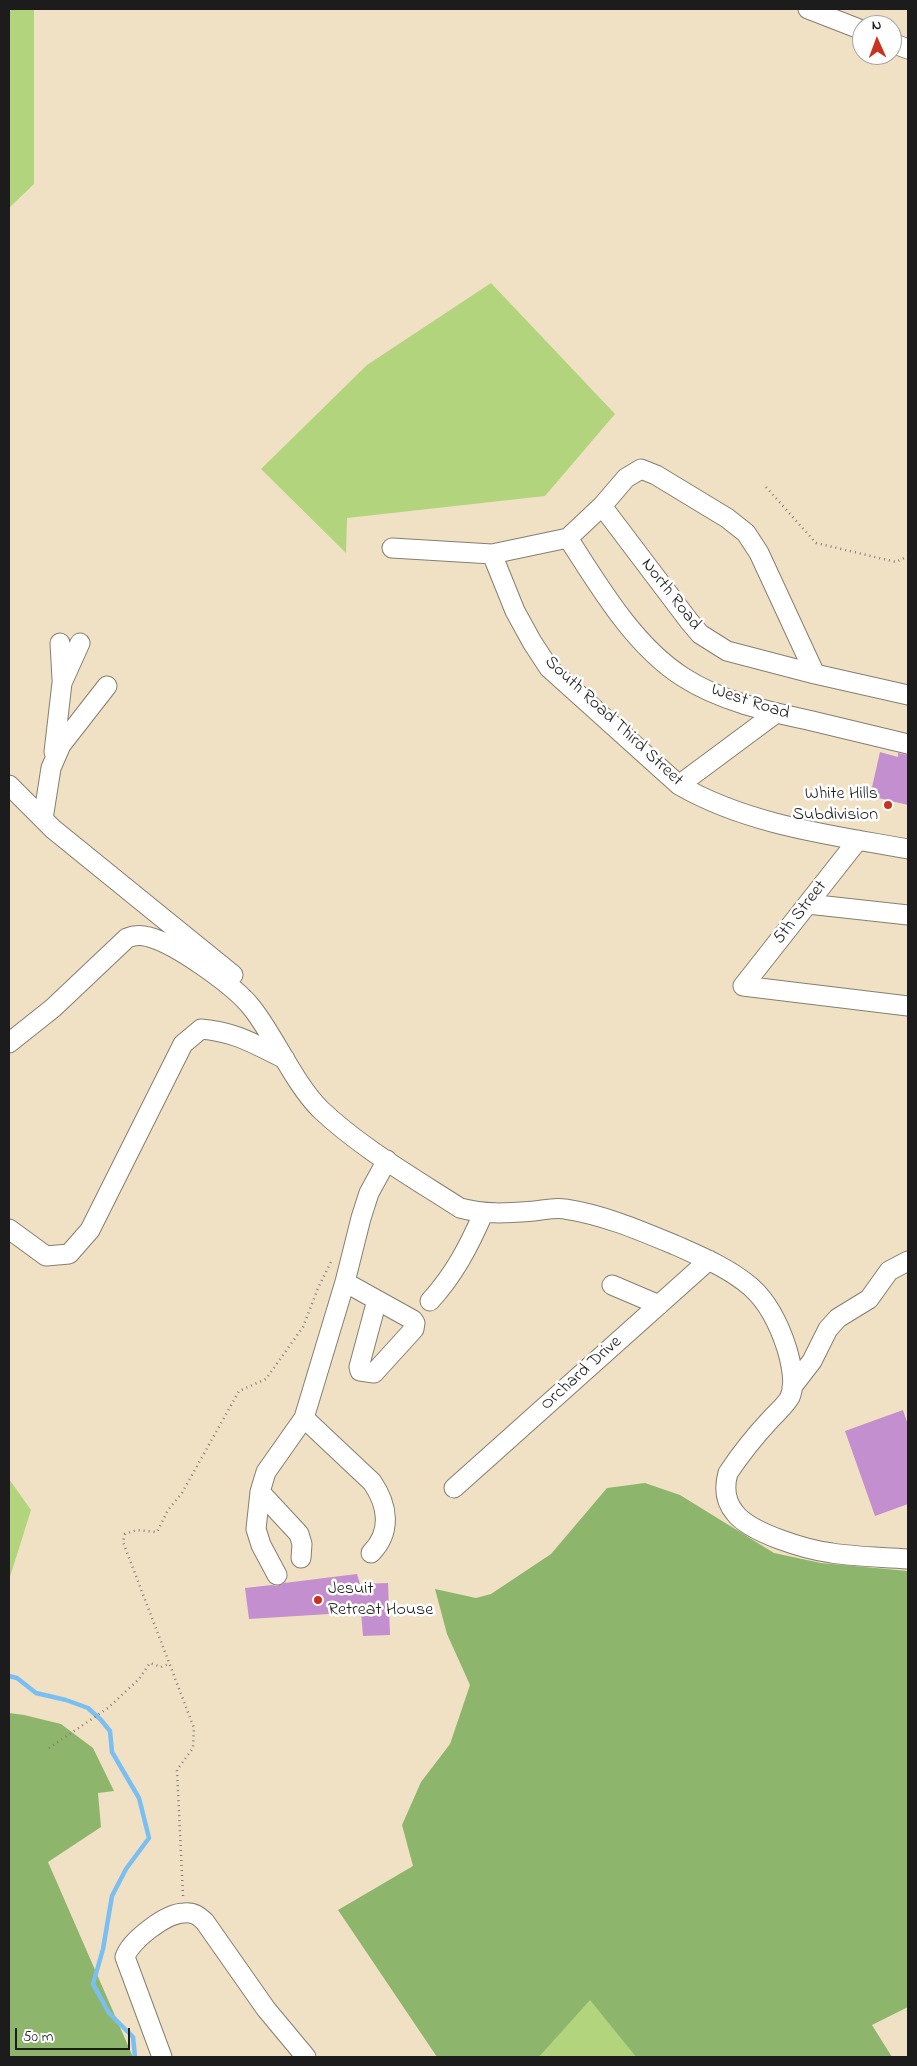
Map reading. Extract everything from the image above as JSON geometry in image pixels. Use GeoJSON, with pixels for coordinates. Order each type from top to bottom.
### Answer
{"type":"FeatureCollection","features":[{"type":"Feature","properties":{"kind":"street"},"geometry":{"type":"LineString","coordinates":[[808,9],[852,26]]}},
{"type":"Feature","properties":{"kind":"street"},"geometry":{"type":"LineString","coordinates":[[392,548],[492,554],[568,538],[602,506],[626,478],[641,469],[656,475],[727,518],[746,533],[759,553],[815,674]]}},
{"type":"Feature","properties":{"kind":"street","name":"North Road"},"geometry":{"type":"LineString","coordinates":[[602,506],[700,634],[728,651],[815,674],[908,695]]}},
{"type":"Feature","properties":{"kind":"street","name":"West Road"},"geometry":{"type":"LineString","coordinates":[[568,538],[606,596],[641,639],[663,661],[683,677],[713,694],[776,713],[908,744]]}},
{"type":"Feature","properties":{"kind":"street","name":"South Road Third Street"},"geometry":{"type":"LineString","coordinates":[[492,554],[516,611],[532,642],[549,668],[679,785],[698,796],[728,809],[764,820],[908,849]]}},
{"type":"Feature","properties":{"kind":"street"},"geometry":{"type":"LineString","coordinates":[[43,819],[57,736],[62,683],[60,643]]}},
{"type":"Feature","properties":{"kind":"street"},"geometry":{"type":"LineString","coordinates":[[62,683],[80,643]]}},
{"type":"Feature","properties":{"kind":"street"},"geometry":{"type":"LineString","coordinates":[[51,768],[61,745],[107,686]]}},
{"type":"Feature","properties":{"kind":"street"},"geometry":{"type":"LineString","coordinates":[[679,785],[776,713]]}},
{"type":"Feature","properties":{"kind":"street"},"geometry":{"type":"LineString","coordinates":[[9,785],[43,819],[226,968],[245,986],[251,998],[251,1007]]}},
{"type":"Feature","properties":{"kind":"street","name":"5th Street"},"geometry":{"type":"LineString","coordinates":[[858,840],[744,986],[908,1006]]}},
{"type":"Feature","properties":{"kind":"street"},"geometry":{"type":"LineString","coordinates":[[808,904],[908,915]]}},
{"type":"Feature","properties":{"kind":"street"},"geometry":{"type":"LineString","coordinates":[[9,1043],[53,1008],[127,938],[148,936],[173,947],[216,976],[251,1007],[318,1107],[352,1136],[460,1208],[496,1215],[561,1208],[593,1214],[624,1223],[709,1260],[752,1288],[770,1310],[781,1332],[792,1373],[792,1387],[790,1396],[785,1404],[728,1473],[725,1484],[726,1494],[735,1514],[745,1522],[780,1539],[831,1553],[908,1558]]}},
{"type":"Feature","properties":{"kind":"street"},"geometry":{"type":"LineString","coordinates":[[9,1229],[46,1256],[68,1254],[90,1230],[182,1044],[201,1030],[223,1031],[238,1036],[286,1059]]}},
{"type":"Feature","properties":{"kind":"street"},"geometry":{"type":"LineString","coordinates":[[277,1575],[261,1545],[256,1529],[260,1492],[266,1472],[304,1418],[345,1282],[369,1193],[386,1160]]}},
{"type":"Feature","properties":{"kind":"street"},"geometry":{"type":"LineString","coordinates":[[430,1301],[447,1283],[471,1242],[483,1214]]}},
{"type":"Feature","properties":{"kind":"street","name":"Orchard Drive"},"geometry":{"type":"LineString","coordinates":[[454,1488],[709,1260]]}},
{"type":"Feature","properties":{"kind":"street"},"geometry":{"type":"LineString","coordinates":[[792,1387],[812,1361],[828,1330],[838,1318],[869,1299],[889,1271],[908,1261]]}},
{"type":"Feature","properties":{"kind":"street"},"geometry":{"type":"LineString","coordinates":[[345,1282],[377,1300]]}},
{"type":"Feature","properties":{"kind":"street"},"geometry":{"type":"LineString","coordinates":[[612,1285],[658,1305]]}},
{"type":"Feature","properties":{"kind":"street"},"geometry":{"type":"LineString","coordinates":[[304,1418],[372,1482],[380,1494],[384,1504],[386,1527],[379,1545],[371,1553]]}},
{"type":"Feature","properties":{"kind":"street"},"geometry":{"type":"LineString","coordinates":[[260,1492],[299,1534],[302,1544],[301,1558]]}},
{"type":"Feature","properties":{"kind":"street"},"geometry":{"type":"LineString","coordinates":[[162,2057],[125,1957],[127,1949],[153,1926],[184,1912],[197,1914],[205,1922],[266,2009],[306,2057]]}},
{"type":"Feature","properties":{"kind":"path"},"geometry":{"type":"LineString","coordinates":[[766,487],[816,543],[896,562],[908,556]]}},
{"type":"Feature","properties":{"kind":"path"},"geometry":{"type":"LineString","coordinates":[[184,1912],[177,1770],[193,1748],[194,1728],[123,1542],[125,1534],[136,1530],[157,1532],[168,1510],[182,1493],[239,1391],[266,1379],[303,1327],[331,1262]]}},
{"type":"Feature","properties":{"kind":"path"},"geometry":{"type":"LineString","coordinates":[[49,1748],[108,1708],[140,1679],[150,1662],[161,1667],[169,1664]]}},
{"type":"Feature","properties":{"kind":"green space"},"geometry":{"type":"Polygon","coordinates":[[[9,9],[34,9],[34,184],[9,208],[9,9]]]}},
{"type":"Feature","properties":{"kind":"green space"},"geometry":{"type":"Polygon","coordinates":[[[491,283],[615,414],[545,496],[347,518],[346,553],[261,469],[367,365],[491,283]]]}},
{"type":"Feature","properties":{"kind":"green space"},"geometry":{"type":"Polygon","coordinates":[[[9,1479],[31,1510],[9,1580],[9,1479]]]}},
{"type":"Feature","properties":{"kind":"green space"},"geometry":{"type":"Polygon","coordinates":[[[645,1483],[680,1495],[774,1553],[821,1563],[908,1571],[908,2007],[872,2025],[892,2057],[636,2057],[590,2000],[539,2057],[437,2057],[338,1910],[413,1866],[402,1825],[421,1782],[450,1744],[470,1685],[447,1634],[435,1589],[476,1598],[491,1594],[551,1554],[607,1488],[645,1483]]]}},
{"type":"Feature","properties":{"kind":"green space"},"geometry":{"type":"Polygon","coordinates":[[[9,1713],[61,1724],[93,1748],[114,1791],[98,1793],[101,1827],[48,1862],[133,2057],[9,2057],[9,1713]]]}},
{"type":"Feature","properties":{"kind":"green space"},"geometry":{"type":"Polygon","coordinates":[[[590,1999],[636,2057],[539,2057],[590,1999]]]}},
{"type":"Feature","properties":{"kind":"building"},"geometry":{"type":"Polygon","coordinates":[[[880,752],[898,757],[898,753],[908,755],[908,805],[870,796],[880,752]]]}},
{"type":"Feature","properties":{"kind":"building"},"geometry":{"type":"Polygon","coordinates":[[[903,1410],[908,1425],[908,1504],[875,1516],[845,1431],[903,1410]]]}},
{"type":"Feature","properties":{"kind":"building","name":"Jesuit Retreat House"},"geometry":{"type":"Polygon","coordinates":[[[357,1574],[360,1584],[388,1583],[390,1635],[363,1636],[361,1612],[249,1619],[245,1588],[277,1586],[284,1583],[357,1574]]]}},
{"type":"Feature","properties":{"kind":"waterway"},"geometry":{"type":"LineString","coordinates":[[9,1676],[17,1678],[36,1693],[66,1700],[88,1708],[101,1720],[110,1731],[112,1752],[139,1798],[149,1838],[126,1869],[112,1896],[103,1949],[93,1984],[109,2013],[133,2037],[135,2057]]}},
{"type":"Feature","properties":{"kind":"place","name":"White Hills Subdivision"},"geometry":{"type":"Point","coordinates":[888,805]}},
{"type":"Feature","properties":{"kind":"place","name":"Jesuit Retreat House"},"geometry":{"type":"Point","coordinates":[318,1600]}}]}
